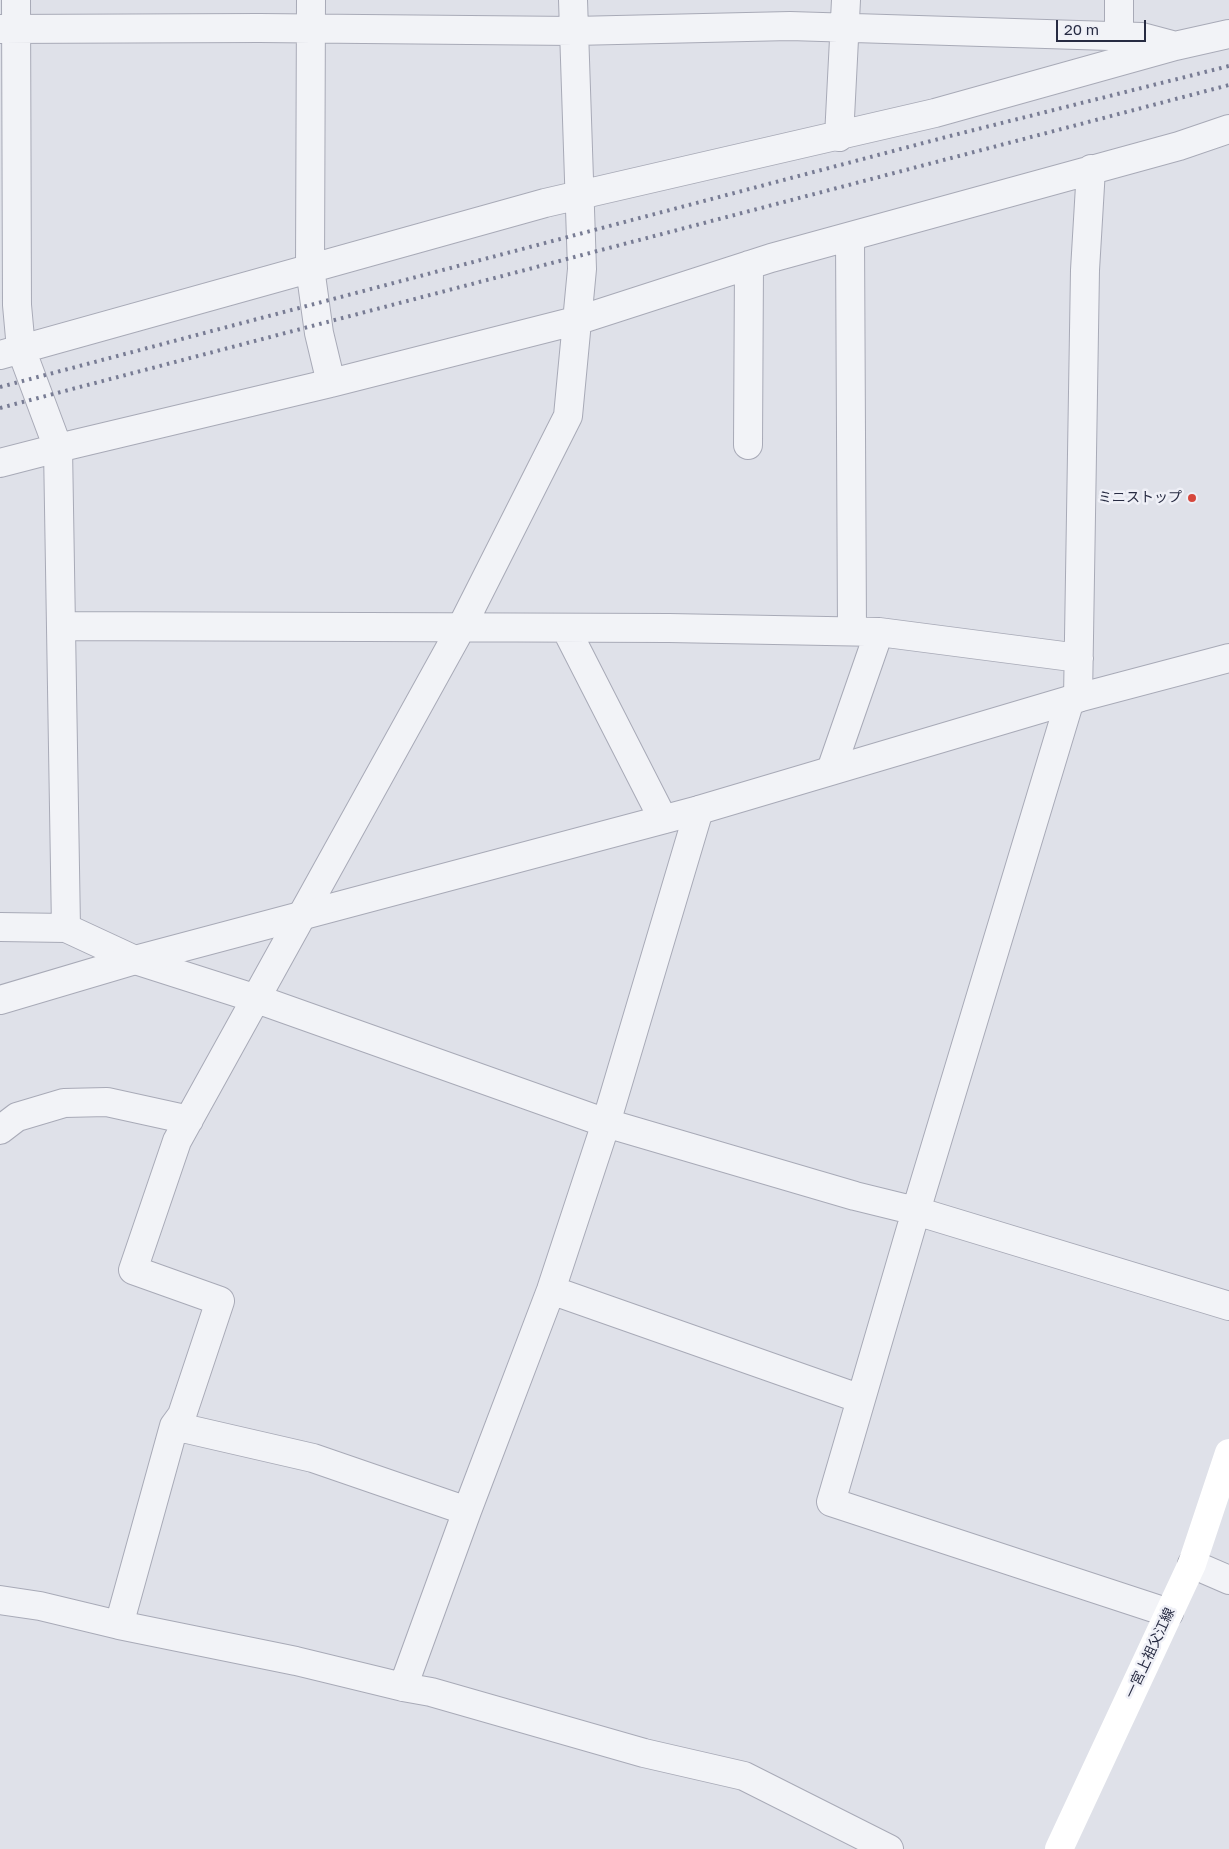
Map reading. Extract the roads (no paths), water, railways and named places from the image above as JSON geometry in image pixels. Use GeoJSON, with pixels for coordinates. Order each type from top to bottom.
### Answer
{"type":"FeatureCollection","features":[{"type":"Feature","properties":{"kind":"main road","name":"一宮上祖父江線"},"geometry":{"type":"LineString","coordinates":[[1059,1849],[1192,1564],[1229,1453]]}},
{"type":"Feature","properties":{"kind":"street"},"geometry":{"type":"LineString","coordinates":[[16,0],[8,29],[17,305],[11,352],[58,448],[66,928]]}},
{"type":"Feature","properties":{"kind":"street"},"geometry":{"type":"LineString","coordinates":[[311,0],[310,268],[319,333],[331,384]]}},
{"type":"Feature","properties":{"kind":"street"},"geometry":{"type":"LineString","coordinates":[[119,1625],[174,1426],[182,1415],[220,1301],[133,1270],[177,1141],[461,628],[568,416],[582,268],[573,0]]}},
{"type":"Feature","properties":{"kind":"street"},"geometry":{"type":"LineString","coordinates":[[839,137],[846,0]]}},
{"type":"Feature","properties":{"kind":"street"},"geometry":{"type":"LineString","coordinates":[[1119,0],[1119,36]]}},
{"type":"Feature","properties":{"kind":"street"},"geometry":{"type":"LineString","coordinates":[[8,29],[574,30],[790,26],[1142,37],[1175,46]]}},
{"type":"Feature","properties":{"kind":"street"},"geometry":{"type":"LineString","coordinates":[[11,352],[545,203],[839,137],[935,113],[1175,46],[1229,34]]}},
{"type":"Feature","properties":{"kind":"street"},"geometry":{"type":"LineString","coordinates":[[0,463],[331,384],[578,320],[749,265],[1179,146],[1229,130]]}},
{"type":"Feature","properties":{"kind":"street"},"geometry":{"type":"LineString","coordinates":[[1091,170],[1085,270],[1079,658],[1074,699],[916,1211],[831,1502],[1169,1613]]}},
{"type":"Feature","properties":{"kind":"street"},"geometry":{"type":"LineString","coordinates":[[850,236],[852,631]]}},
{"type":"Feature","properties":{"kind":"street"},"geometry":{"type":"LineString","coordinates":[[748,446],[749,265]]}},
{"type":"Feature","properties":{"kind":"street"},"geometry":{"type":"LineString","coordinates":[[61,626],[668,628],[852,631],[879,632],[1079,658]]}},
{"type":"Feature","properties":{"kind":"street"},"geometry":{"type":"LineString","coordinates":[[566,629],[663,819]]}},
{"type":"Feature","properties":{"kind":"street"},"geometry":{"type":"LineString","coordinates":[[832,770],[879,632]]}},
{"type":"Feature","properties":{"kind":"street"},"geometry":{"type":"LineString","coordinates":[[0,1000],[135,960],[699,810],[1074,699],[1229,658]]}},
{"type":"Feature","properties":{"kind":"street"},"geometry":{"type":"LineString","coordinates":[[402,1687],[466,1511],[551,1290],[606,1123],[699,810]]}},
{"type":"Feature","properties":{"kind":"street"},"geometry":{"type":"LineString","coordinates":[[0,927],[66,928],[135,960],[257,999],[606,1123],[856,1196],[916,1211],[1229,1306]]}},
{"type":"Feature","properties":{"kind":"street"},"geometry":{"type":"LineString","coordinates":[[0,1130],[17,1117],[64,1103],[107,1102],[189,1120]]}},
{"type":"Feature","properties":{"kind":"street"},"geometry":{"type":"LineString","coordinates":[[551,1290],[862,1399]]}},
{"type":"Feature","properties":{"kind":"street"},"geometry":{"type":"LineString","coordinates":[[174,1426],[313,1458],[466,1511]]}},
{"type":"Feature","properties":{"kind":"street"},"geometry":{"type":"LineString","coordinates":[[1192,1564],[1229,1580]]}},
{"type":"Feature","properties":{"kind":"street"},"geometry":{"type":"LineString","coordinates":[[0,1600],[40,1606],[119,1625],[296,1661],[402,1687],[431,1692],[644,1753],[744,1776],[889,1849]]}},
{"type":"Feature","properties":{"kind":"railway"},"geometry":{"type":"LineString","coordinates":[[0,387],[950,136],[1229,66]]}},
{"type":"Feature","properties":{"kind":"railway"},"geometry":{"type":"LineString","coordinates":[[0,408],[1229,85]]}},
{"type":"Feature","properties":{"kind":"place","name":"ミニストップ"},"geometry":{"type":"Point","coordinates":[1192,498]}}]}
